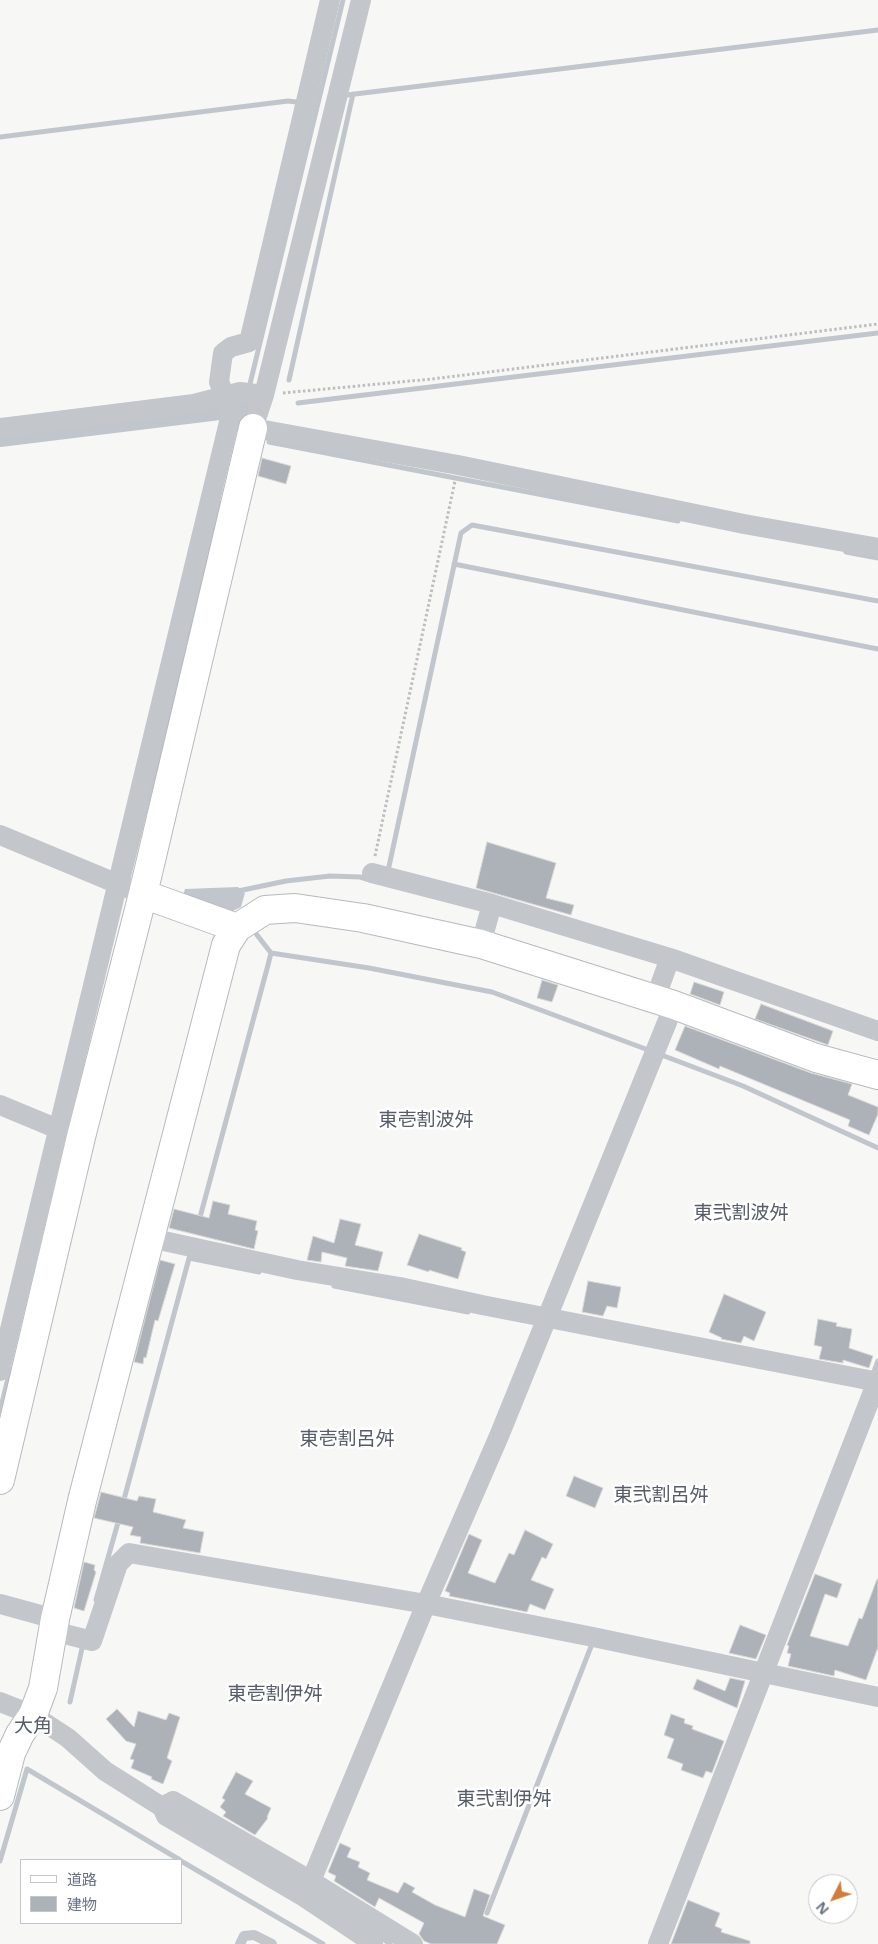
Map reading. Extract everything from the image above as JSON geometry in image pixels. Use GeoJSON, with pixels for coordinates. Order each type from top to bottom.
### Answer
{"type":"FeatureCollection","features":[{"type":"Feature","properties":{"kind":"street"},"geometry":{"type":"LineString","coordinates":[[0,1480],[12,1371],[65,1129],[129,888],[241,402],[325,81],[330,0]]}},
{"type":"Feature","properties":{"kind":"street"},"geometry":{"type":"LineString","coordinates":[[241,402],[219,382],[223,353],[230,347],[249,342],[325,81],[361,0]]}},
{"type":"Feature","properties":{"kind":"street"},"geometry":{"type":"LineString","coordinates":[[0,428],[194,404],[241,402],[458,465],[744,524],[878,548]]}},
{"type":"Feature","properties":{"kind":"street"},"geometry":{"type":"LineString","coordinates":[[0,835],[129,888],[237,928]]}},
{"type":"Feature","properties":{"kind":"street"},"geometry":{"type":"LineString","coordinates":[[382,876],[878,1031]]}},
{"type":"Feature","properties":{"kind":"street"},"geometry":{"type":"LineString","coordinates":[[0,1796],[11,1754],[20,1734],[34,1715],[43,1688],[54,1625],[82,1501],[226,945],[237,928],[265,910],[295,908],[363,918],[481,944],[664,1002],[816,1058],[878,1075]]}},
{"type":"Feature","properties":{"kind":"street"},"geometry":{"type":"LineString","coordinates":[[481,944],[490,909]]}},
{"type":"Feature","properties":{"kind":"street"},"geometry":{"type":"LineString","coordinates":[[311,1881],[424,1608],[495,1445],[655,1053],[664,1002],[668,964]]}},
{"type":"Feature","properties":{"kind":"street"},"geometry":{"type":"LineString","coordinates":[[0,1105],[65,1129]]}},
{"type":"Feature","properties":{"kind":"street"},"geometry":{"type":"LineString","coordinates":[[150,1238],[192,1246],[222,1255],[400,1287],[544,1324],[874,1384],[763,1678],[658,1944]]}},
{"type":"Feature","properties":{"kind":"street"},"geometry":{"type":"LineString","coordinates":[[0,1604],[92,1641],[118,1564],[129,1554],[424,1608],[763,1678],[878,1697]]}},
{"type":"Feature","properties":{"kind":"street"},"geometry":{"type":"LineString","coordinates":[[0,1702],[34,1715],[68,1738],[105,1771],[162,1807],[166,1816],[304,1898],[377,1936],[413,1944]]}},
{"type":"Feature","properties":{"kind":"street"},"geometry":{"type":"LineString","coordinates":[[162,1807],[173,1801],[311,1881],[377,1936]]}},
{"type":"Feature","properties":{"kind":"lane"},"geometry":{"type":"LineString","coordinates":[[240,1944],[244,1936],[254,1935],[272,1944]]}},
{"type":"Feature","properties":{"kind":"path"},"geometry":{"type":"LineString","coordinates":[[241,402],[878,324]]}},
{"type":"Feature","properties":{"kind":"path"},"geometry":{"type":"LineString","coordinates":[[382,876],[382,819],[454,481]]}},
{"type":"Feature","properties":{"kind":"shaded area"},"geometry":{"type":"Polygon","coordinates":[[[238,887],[245,893],[241,907],[231,912],[182,899],[185,889],[238,887]]]}},
{"type":"Feature","properties":{"kind":"building"},"geometry":{"type":"Polygon","coordinates":[[[262,458],[291,466],[286,484],[258,476],[262,458]]]}},
{"type":"Feature","properties":{"kind":"building"},"geometry":{"type":"Polygon","coordinates":[[[487,842],[556,863],[546,898],[574,905],[571,915],[476,888],[487,842]]]}},
{"type":"Feature","properties":{"kind":"building"},"geometry":{"type":"Polygon","coordinates":[[[542,980],[558,985],[552,1002],[537,998],[542,980]]]}},
{"type":"Feature","properties":{"kind":"building"},"geometry":{"type":"Polygon","coordinates":[[[694,982],[724,992],[720,1005],[690,994],[694,982]]]}},
{"type":"Feature","properties":{"kind":"building"},"geometry":{"type":"Polygon","coordinates":[[[761,1004],[833,1031],[828,1045],[755,1019],[761,1004]]]}},
{"type":"Feature","properties":{"kind":"building"},"geometry":{"type":"Polygon","coordinates":[[[685,1026],[811,1073],[852,1084],[848,1095],[878,1107],[878,1114],[869,1135],[848,1126],[850,1120],[720,1066],[719,1069],[675,1050],[685,1026]]]}},
{"type":"Feature","properties":{"kind":"building"},"geometry":{"type":"Polygon","coordinates":[[[213,1201],[230,1205],[228,1214],[257,1221],[255,1230],[258,1231],[254,1249],[169,1228],[174,1209],[209,1218],[213,1201]]]}},
{"type":"Feature","properties":{"kind":"building"},"geometry":{"type":"Polygon","coordinates":[[[340,1219],[361,1224],[355,1245],[383,1252],[378,1271],[345,1266],[347,1258],[322,1252],[321,1262],[307,1260],[313,1236],[334,1243],[340,1219]]]}},
{"type":"Feature","properties":{"kind":"building"},"geometry":{"type":"Polygon","coordinates":[[[419,1234],[462,1248],[461,1250],[466,1252],[458,1279],[407,1265],[419,1234]]]}},
{"type":"Feature","properties":{"kind":"building"},"geometry":{"type":"Polygon","coordinates":[[[160,1260],[175,1264],[158,1321],[155,1320],[143,1364],[134,1362],[160,1260]]]}},
{"type":"Feature","properties":{"kind":"building"},"geometry":{"type":"Polygon","coordinates":[[[588,1281],[621,1287],[617,1308],[607,1306],[603,1316],[582,1312],[588,1281]]]}},
{"type":"Feature","properties":{"kind":"building"},"geometry":{"type":"Polygon","coordinates":[[[724,1294],[766,1312],[754,1341],[744,1336],[741,1343],[721,1339],[709,1332],[724,1294]]]}},
{"type":"Feature","properties":{"kind":"building"},"geometry":{"type":"Polygon","coordinates":[[[818,1319],[837,1323],[836,1326],[852,1329],[849,1348],[873,1356],[869,1368],[843,1360],[843,1363],[819,1359],[822,1347],[814,1345],[818,1319]]]}},
{"type":"Feature","properties":{"kind":"building"},"geometry":{"type":"Polygon","coordinates":[[[574,1476],[603,1488],[595,1508],[566,1496],[574,1476]]]}},
{"type":"Feature","properties":{"kind":"building"},"geometry":{"type":"Polygon","coordinates":[[[101,1492],[137,1501],[139,1496],[156,1499],[153,1512],[186,1520],[183,1528],[204,1532],[200,1553],[140,1543],[141,1537],[130,1535],[133,1527],[94,1518],[101,1492]]]}},
{"type":"Feature","properties":{"kind":"building"},"geometry":{"type":"Polygon","coordinates":[[[525,1530],[553,1544],[546,1559],[542,1557],[531,1580],[554,1589],[545,1610],[530,1604],[527,1612],[449,1596],[450,1593],[445,1591],[469,1534],[482,1540],[468,1573],[495,1583],[509,1553],[514,1555],[525,1530]]]}},
{"type":"Feature","properties":{"kind":"building"},"geometry":{"type":"Polygon","coordinates":[[[84,1562],[95,1565],[94,1570],[96,1572],[84,1611],[74,1608],[84,1562]]]}},
{"type":"Feature","properties":{"kind":"building"},"geometry":{"type":"Polygon","coordinates":[[[815,1574],[842,1584],[837,1598],[825,1594],[810,1636],[848,1646],[859,1618],[862,1619],[878,1580],[878,1647],[866,1680],[835,1670],[834,1676],[788,1666],[791,1654],[787,1653],[789,1646],[787,1645],[815,1574]]]}},
{"type":"Feature","properties":{"kind":"building"},"geometry":{"type":"Polygon","coordinates":[[[740,1625],[766,1635],[756,1659],[729,1653],[740,1625]]]}},
{"type":"Feature","properties":{"kind":"building"},"geometry":{"type":"Polygon","coordinates":[[[730,1678],[745,1681],[737,1708],[693,1689],[697,1679],[725,1691],[730,1678]]]}},
{"type":"Feature","properties":{"kind":"building"},"geometry":{"type":"Polygon","coordinates":[[[117,1709],[134,1727],[138,1711],[166,1720],[169,1713],[180,1717],[167,1758],[172,1761],[163,1784],[131,1768],[134,1760],[130,1759],[136,1744],[126,1741],[106,1719],[117,1709]]]}},
{"type":"Feature","properties":{"kind":"building"},"geometry":{"type":"Polygon","coordinates":[[[671,1714],[685,1719],[684,1723],[693,1726],[692,1729],[724,1741],[712,1773],[706,1771],[703,1778],[681,1770],[683,1764],[667,1758],[674,1739],[664,1735],[671,1714]]]}},
{"type":"Feature","properties":{"kind":"building"},"geometry":{"type":"Polygon","coordinates":[[[236,1772],[253,1781],[245,1794],[271,1808],[268,1818],[255,1835],[223,1816],[226,1812],[220,1807],[225,1800],[222,1798],[236,1772]]]}},
{"type":"Feature","properties":{"kind":"building"},"geometry":{"type":"Polygon","coordinates":[[[340,1843],[351,1848],[347,1857],[360,1862],[358,1867],[370,1873],[367,1880],[398,1893],[404,1882],[415,1888],[412,1892],[435,1905],[465,1917],[474,1889],[490,1895],[483,1916],[505,1925],[497,1944],[431,1944],[424,1941],[419,1934],[424,1923],[379,1898],[375,1907],[334,1881],[336,1876],[328,1872],[340,1843]]]}},
{"type":"Feature","properties":{"kind":"building"},"geometry":{"type":"Polygon","coordinates":[[[688,1900],[720,1913],[715,1926],[722,1929],[721,1932],[750,1941],[750,1944],[671,1944],[688,1900]]]}},
{"type":"Feature","properties":{"kind":"waterway"},"geometry":{"type":"LineString","coordinates":[[249,388],[343,0]]}},
{"type":"Feature","properties":{"kind":"waterway"},"geometry":{"type":"LineString","coordinates":[[347,95],[878,30]]}},
{"type":"Feature","properties":{"kind":"waterway"},"geometry":{"type":"LineString","coordinates":[[289,380],[353,94]]}},
{"type":"Feature","properties":{"kind":"waterway"},"geometry":{"type":"LineString","coordinates":[[0,137],[288,101],[296,102]]}},
{"type":"Feature","properties":{"kind":"waterway"},"geometry":{"type":"LineString","coordinates":[[298,403],[878,333]]}},
{"type":"Feature","properties":{"kind":"waterway"},"geometry":{"type":"LineString","coordinates":[[239,430],[247,396]]}},
{"type":"Feature","properties":{"kind":"waterway"},"geometry":{"type":"LineString","coordinates":[[0,438],[244,408]]}},
{"type":"Feature","properties":{"kind":"waterway"},"geometry":{"type":"LineString","coordinates":[[269,442],[678,521]]}},
{"type":"Feature","properties":{"kind":"waterway"},"geometry":{"type":"LineString","coordinates":[[127,883],[221,503]]}},
{"type":"Feature","properties":{"kind":"waterway"},"geometry":{"type":"LineString","coordinates":[[388,871],[461,533],[472,525],[878,601]]}},
{"type":"Feature","properties":{"kind":"waterway"},"geometry":{"type":"LineString","coordinates":[[846,552],[878,558]]}},
{"type":"Feature","properties":{"kind":"waterway"},"geometry":{"type":"LineString","coordinates":[[454,564],[878,649]]}},
{"type":"Feature","properties":{"kind":"waterway"},"geometry":{"type":"LineString","coordinates":[[237,893],[238,891],[286,881],[330,876],[360,877],[370,880]]}},
{"type":"Feature","properties":{"kind":"waterway"},"geometry":{"type":"LineString","coordinates":[[199,1221],[271,953],[257,935]]}},
{"type":"Feature","properties":{"kind":"waterway"},"geometry":{"type":"LineString","coordinates":[[271,953],[369,968],[492,992],[651,1051]]}},
{"type":"Feature","properties":{"kind":"waterway"},"geometry":{"type":"LineString","coordinates":[[659,1054],[743,1086],[878,1148]]}},
{"type":"Feature","properties":{"kind":"waterway"},"geometry":{"type":"LineString","coordinates":[[123,1503],[191,1251]]}},
{"type":"Feature","properties":{"kind":"waterway"},"geometry":{"type":"LineString","coordinates":[[189,1258],[259,1272]]}},
{"type":"Feature","properties":{"kind":"waterway"},"geometry":{"type":"LineString","coordinates":[[334,1286],[468,1312]]}},
{"type":"Feature","properties":{"kind":"waterway"},"geometry":{"type":"LineString","coordinates":[[872,1377],[878,1361]]}},
{"type":"Feature","properties":{"kind":"waterway"},"geometry":{"type":"LineString","coordinates":[[0,1411],[10,1370]]}},
{"type":"Feature","properties":{"kind":"waterway"},"geometry":{"type":"LineString","coordinates":[[96,1600],[119,1519]]}},
{"type":"Feature","properties":{"kind":"waterway"},"geometry":{"type":"LineString","coordinates":[[70,1702],[83,1644]]}},
{"type":"Feature","properties":{"kind":"waterway"},"geometry":{"type":"LineString","coordinates":[[487,1913],[592,1644]]}},
{"type":"Feature","properties":{"kind":"waterway"},"geometry":{"type":"LineString","coordinates":[[0,1861],[27,1769],[178,1859]]}},
{"type":"Feature","properties":{"kind":"waterway"},"geometry":{"type":"LineString","coordinates":[[182,1862],[323,1944]]}},
{"type":"Feature","properties":{"kind":"waterway"},"geometry":{"type":"LineString","coordinates":[[376,1934],[390,1944]]}},
{"type":"Feature","properties":{"kind":"district","name":"東壱割波舛"},"geometry":{"type":"Point","coordinates":[426,1121]}},
{"type":"Feature","properties":{"kind":"district","name":"東弐割波舛"},"geometry":{"type":"Point","coordinates":[741,1214]}},
{"type":"Feature","properties":{"kind":"district","name":"東壱割呂舛"},"geometry":{"type":"Point","coordinates":[347,1440]}},
{"type":"Feature","properties":{"kind":"district","name":"東弐割呂舛"},"geometry":{"type":"Point","coordinates":[661,1496]}},
{"type":"Feature","properties":{"kind":"district","name":"東壱割伊舛"},"geometry":{"type":"Point","coordinates":[275,1695]}},
{"type":"Feature","properties":{"kind":"district","name":"大角"},"geometry":{"type":"Point","coordinates":[33,1727]}},
{"type":"Feature","properties":{"kind":"district","name":"東弐割伊舛"},"geometry":{"type":"Point","coordinates":[504,1800]}}]}
